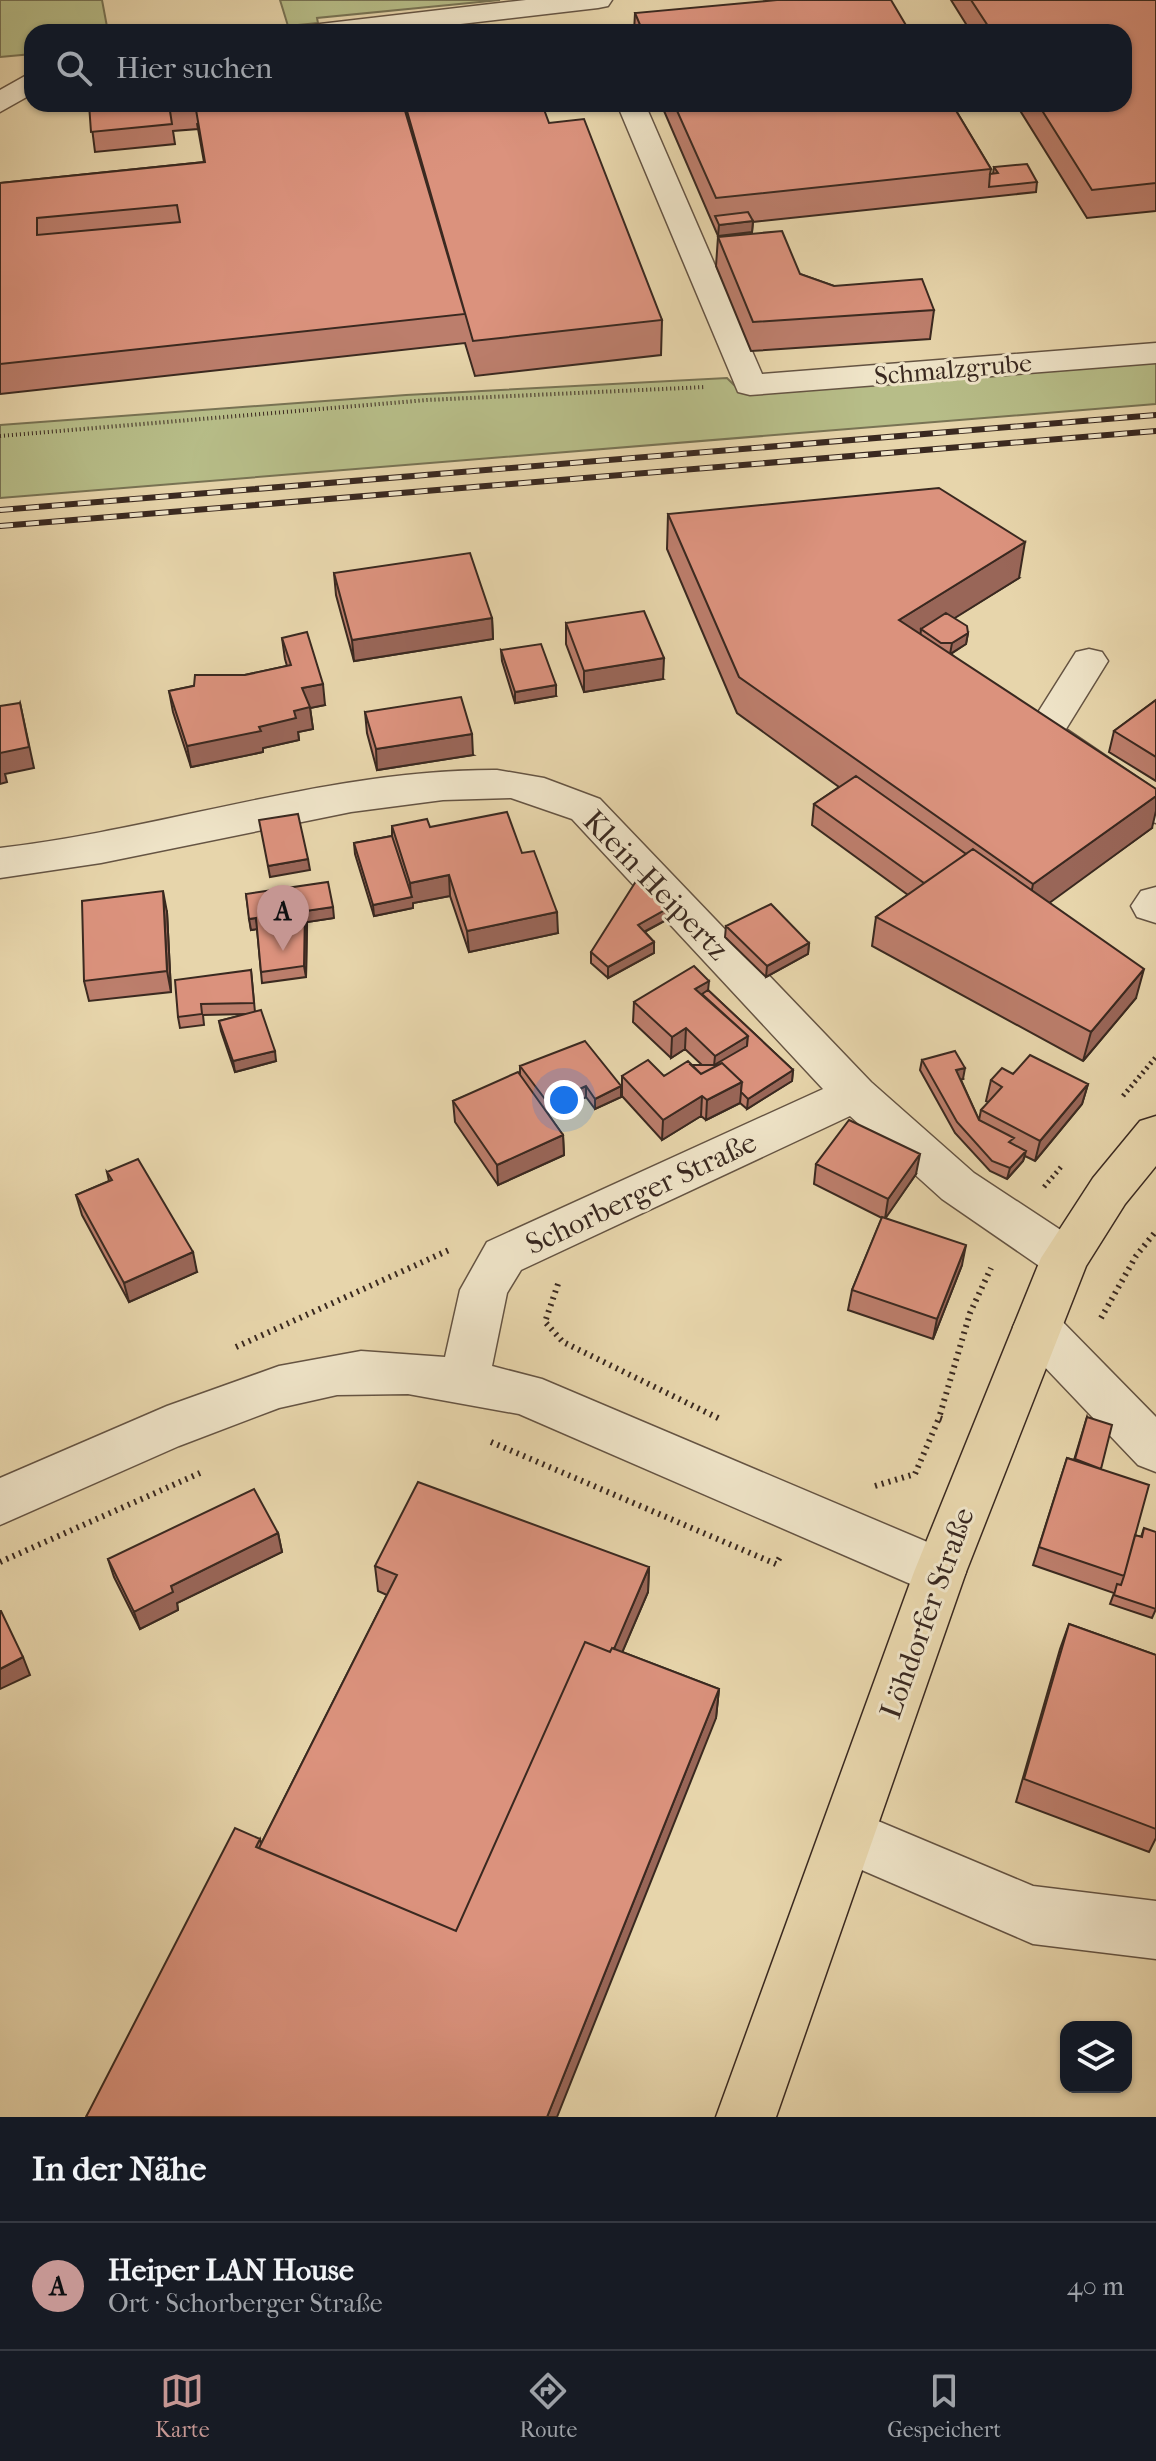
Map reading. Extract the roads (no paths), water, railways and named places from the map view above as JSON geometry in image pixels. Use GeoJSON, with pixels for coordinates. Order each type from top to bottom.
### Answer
{"type":"FeatureCollection","features":[{"type":"Feature","properties":{"kind":"main road","name":"Löhdorfer Straße"},"geometry":{"type":"LineString","coordinates":[[746,2117],[940,1572],[1065,1258],[1109,1191],[1156,1134]]}},
{"type":"Feature","properties":{"kind":"street"},"geometry":{"type":"LineString","coordinates":[[389,24],[598,0]]}},
{"type":"Feature","properties":{"kind":"street"},"geometry":{"type":"LineString","coordinates":[[588,1],[598,24]]}},
{"type":"Feature","properties":{"kind":"street"},"geometry":{"type":"LineString","coordinates":[[0,103],[24,69]]}},
{"type":"Feature","properties":{"kind":"street","name":"Schmalzgrube"},"geometry":{"type":"LineString","coordinates":[[634,112],[750,385],[1156,353]]}},
{"type":"Feature","properties":{"kind":"street"},"geometry":{"type":"LineString","coordinates":[[1089,661],[1044,733],[1156,809]]}},
{"type":"Feature","properties":{"kind":"street","name":"Klein-Heipertz"},"geometry":{"type":"LineString","coordinates":[[0,863],[60,858],[351,797],[466,784],[511,784],[541,791],[586,809],[855,1094],[958,1186],[1065,1258]]}},
{"type":"Feature","properties":{"kind":"street","name":"Schorberger Straße"},"geometry":{"type":"LineString","coordinates":[[464,1381],[484,1290],[504,1256],[855,1094]]}},
{"type":"Feature","properties":{"kind":"street"},"geometry":{"type":"LineString","coordinates":[[1037,1327],[1073,1368],[1156,1450]]}},
{"type":"Feature","properties":{"kind":"street"},"geometry":{"type":"LineString","coordinates":[[0,1502],[107,1452],[277,1384],[338,1374],[381,1372],[464,1381],[525,1394],[940,1572]]}},
{"type":"Feature","properties":{"kind":"street"},"geometry":{"type":"LineString","coordinates":[[847,1836],[1033,1915],[1156,1930]]}},
{"type":"Feature","properties":{"kind":"railway"},"geometry":{"type":"LineString","coordinates":[[0,510],[1156,415]]}},
{"type":"Feature","properties":{"kind":"railway"},"geometry":{"type":"LineString","coordinates":[[0,526],[1156,431]]}},
{"type":"Feature","properties":{"kind":"place","name":"Heiper LAN House"},"geometry":{"type":"Point","coordinates":[283,951]}}]}
